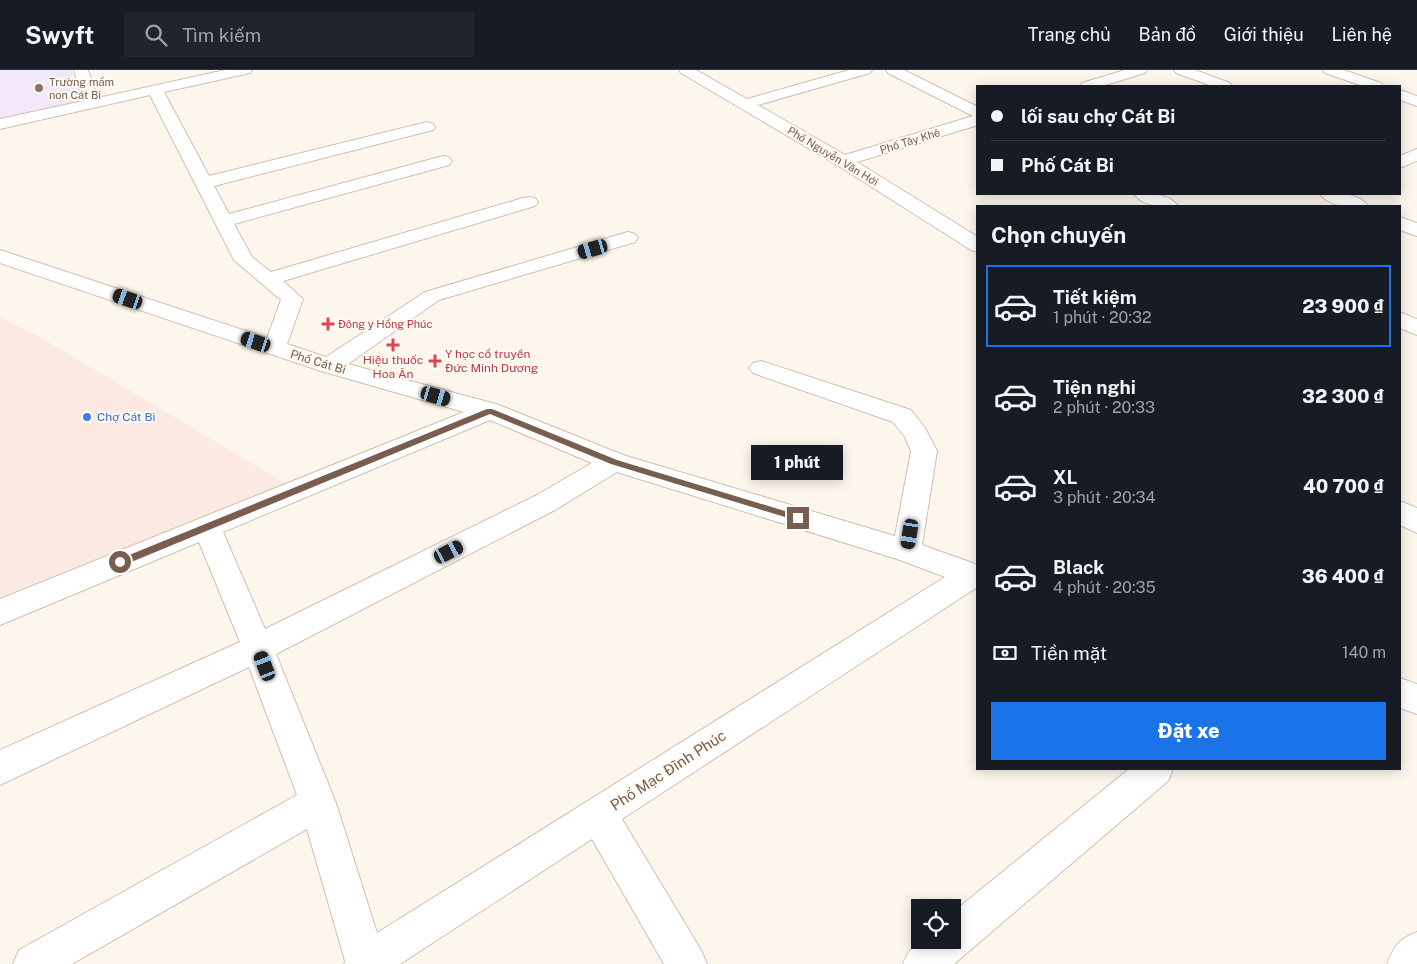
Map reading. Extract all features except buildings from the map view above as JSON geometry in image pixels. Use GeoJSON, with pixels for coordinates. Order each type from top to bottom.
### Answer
{"type":"FeatureCollection","features":[{"type":"Feature","properties":{"kind":"street"},"geometry":{"type":"LineString","coordinates":[[81,70],[92,104]]}},
{"type":"Feature","properties":{"kind":"street"},"geometry":{"type":"LineString","coordinates":[[0,124],[245,70]]}},
{"type":"Feature","properties":{"kind":"street","name":"Phố Nguyễn Văn Hới"},"geometry":{"type":"LineString","coordinates":[[686,70],[843,161],[976,245]]}},
{"type":"Feature","properties":{"kind":"street"},"geometry":{"type":"LineString","coordinates":[[746,104],[866,70]]}},
{"type":"Feature","properties":{"kind":"street"},"geometry":{"type":"LineString","coordinates":[[894,70],[976,112]]}},
{"type":"Feature","properties":{"kind":"street"},"geometry":{"type":"LineString","coordinates":[[1089,85],[1140,70]]}},
{"type":"Feature","properties":{"kind":"street"},"geometry":{"type":"LineString","coordinates":[[1180,70],[1222,85]]}},
{"type":"Feature","properties":{"kind":"street"},"geometry":{"type":"LineString","coordinates":[[1330,70],[1373,85]]}},
{"type":"Feature","properties":{"kind":"street"},"geometry":{"type":"LineString","coordinates":[[155,90],[244,260],[292,299],[274,348]]}},
{"type":"Feature","properties":{"kind":"street"},"geometry":{"type":"LineString","coordinates":[[1401,95],[1416,101]]}},
{"type":"Feature","properties":{"kind":"street"},"geometry":{"type":"LineString","coordinates":[[1401,107],[1416,101]]}},
{"type":"Feature","properties":{"kind":"street","name":"Phố Tây Khê"},"geometry":{"type":"LineString","coordinates":[[843,161],[976,121]]}},
{"type":"Feature","properties":{"kind":"street"},"geometry":{"type":"LineString","coordinates":[[204,183],[427,127]]}},
{"type":"Feature","properties":{"kind":"street"},"geometry":{"type":"LineString","coordinates":[[223,221],[443,161]]}},
{"type":"Feature","properties":{"kind":"street"},"geometry":{"type":"LineString","coordinates":[[1145,195],[1167,205]]}},
{"type":"Feature","properties":{"kind":"street"},"geometry":{"type":"LineString","coordinates":[[1316,205],[1335,195],[1357,205]]}},
{"type":"Feature","properties":{"kind":"street"},"geometry":{"type":"LineString","coordinates":[[268,279],[529,202]]}},
{"type":"Feature","properties":{"kind":"street"},"geometry":{"type":"LineString","coordinates":[[1401,223],[1417,230]]}},
{"type":"Feature","properties":{"kind":"street"},"geometry":{"type":"LineString","coordinates":[[330,366],[432,296],[628,238]]}},
{"type":"Feature","properties":{"kind":"street","name":"Phố Cát Bi"},"geometry":{"type":"LineString","coordinates":[[0,256],[330,366],[490,411],[614,462],[908,551],[974,576]]}},
{"type":"Feature","properties":{"kind":"street"},"geometry":{"type":"LineString","coordinates":[[1401,320],[1417,328]]}},
{"type":"Feature","properties":{"kind":"street"},"geometry":{"type":"LineString","coordinates":[[761,368],[902,416],[916,434],[924,451],[908,551]]}},
{"type":"Feature","properties":{"kind":"street"},"geometry":{"type":"LineString","coordinates":[[0,612],[490,411]]}},
{"type":"Feature","properties":{"kind":"street"},"geometry":{"type":"LineString","coordinates":[[0,768],[258,648],[545,503],[614,462]]}},
{"type":"Feature","properties":{"kind":"street"},"geometry":{"type":"LineString","coordinates":[[1401,512],[1417,522]]}},
{"type":"Feature","properties":{"kind":"street"},"geometry":{"type":"LineString","coordinates":[[206,528],[258,648],[318,803],[365,963]]}},
{"type":"Feature","properties":{"kind":"street","name":"Phố Mạc Đĩnh Phúc"},"geometry":{"type":"LineString","coordinates":[[365,963],[974,576]]}},
{"type":"Feature","properties":{"kind":"street"},"geometry":{"type":"LineString","coordinates":[[1401,693],[1417,699]]}},
{"type":"Feature","properties":{"kind":"street"},"geometry":{"type":"LineString","coordinates":[[961,932],[1155,770]]}},
{"type":"Feature","properties":{"kind":"street"},"geometry":{"type":"LineString","coordinates":[[33,964],[318,803]]}},
{"type":"Feature","properties":{"kind":"street"},"geometry":{"type":"LineString","coordinates":[[598,814],[687,964]]}},
{"type":"Feature","properties":{"kind":"street"},"geometry":{"type":"LineString","coordinates":[[923,964],[941,949]]}},
{"type":"Feature","properties":{"kind":"street"},"geometry":{"type":"LineString","coordinates":[[1407,964],[1417,952]]}},
{"type":"Feature","properties":{"kind":"shaded area","name":"Trường mầm non Cát Bi"},"geometry":{"type":"Polygon","coordinates":[[[0,70],[71,70],[87,107],[0,126],[0,70]]]}},
{"type":"Feature","properties":{"kind":"shaded area","name":"Chợ Cát Bi"},"geometry":{"type":"Polygon","coordinates":[[[0,317],[43,339],[305,495],[0,615],[0,317]]]}},
{"type":"Feature","properties":{"kind":"place","name":"Trường mầm non Cát Bi"},"geometry":{"type":"Point","coordinates":[39,88]}},
{"type":"Feature","properties":{"kind":"place","name":"Đông y Hồng Phúc"},"geometry":{"type":"Point","coordinates":[328,324]}},
{"type":"Feature","properties":{"kind":"place","name":"Hiệu thuốc Hoa Ân"},"geometry":{"type":"Point","coordinates":[393,345]}},
{"type":"Feature","properties":{"kind":"place","name":"Y học cổ truyền Đức Minh Dương"},"geometry":{"type":"Point","coordinates":[435,361]}},
{"type":"Feature","properties":{"kind":"place","name":"Chợ Cát Bi"},"geometry":{"type":"Point","coordinates":[87,417]}},
{"type":"Feature","properties":{"kind":"route"},"geometry":{"type":"LineString","coordinates":[[120,562],[490,411],[614,462],[798,518]]}}]}
